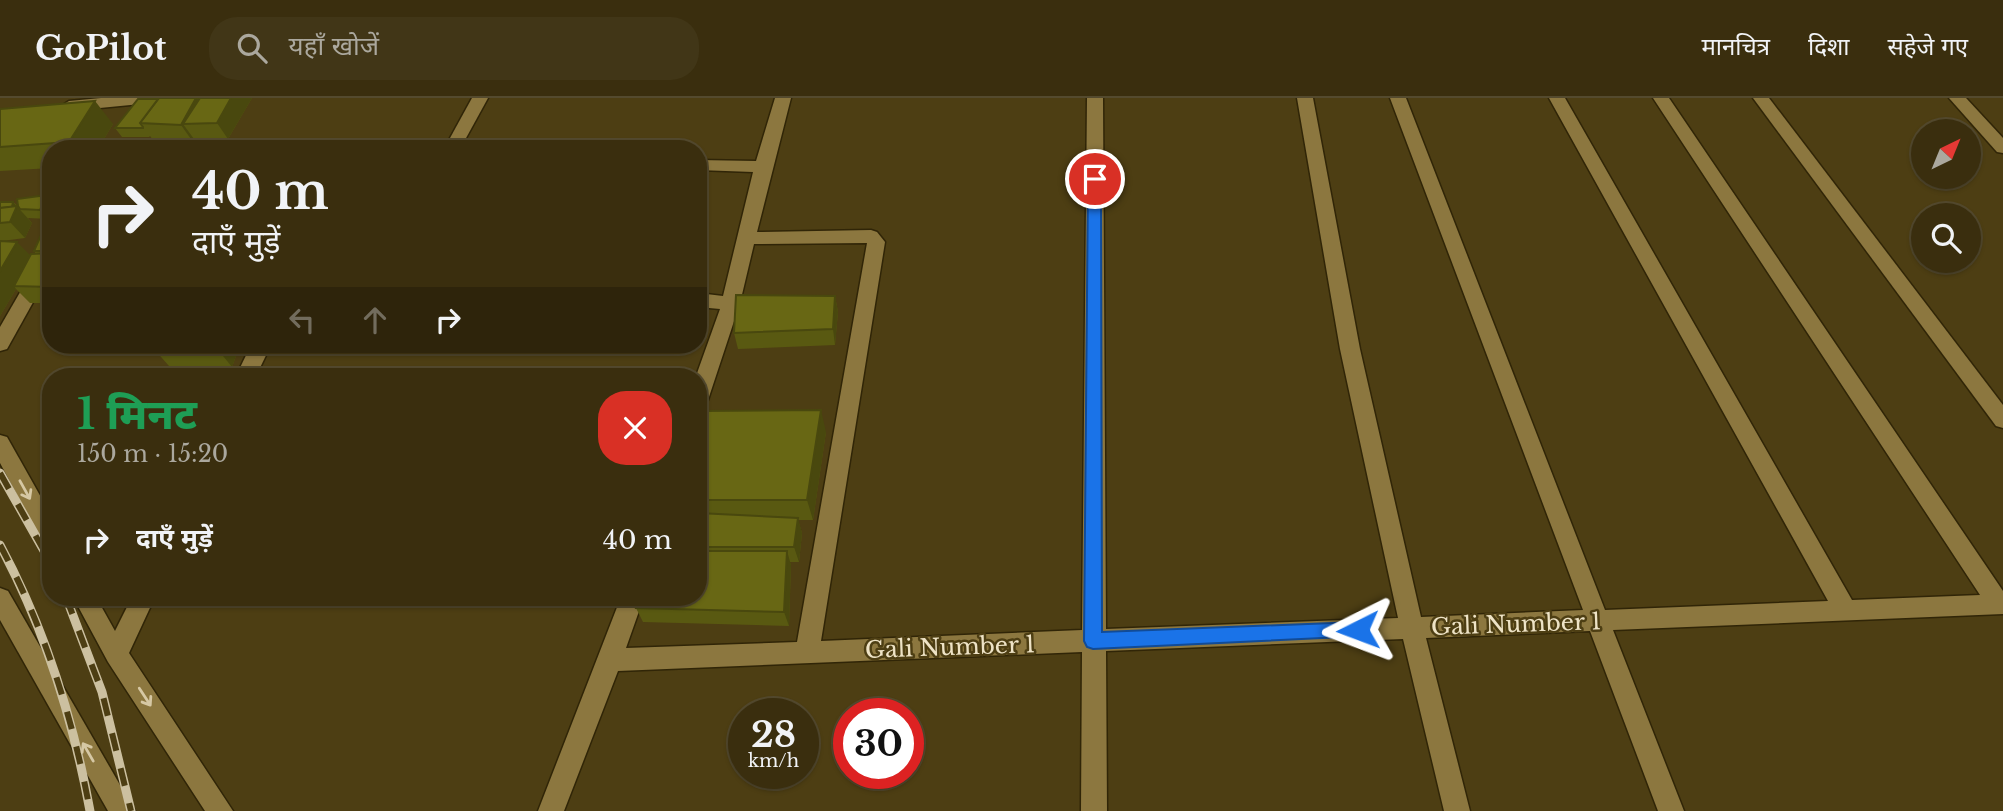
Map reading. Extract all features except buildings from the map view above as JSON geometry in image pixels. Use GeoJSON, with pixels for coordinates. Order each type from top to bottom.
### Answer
{"type":"FeatureCollection","features":[{"type":"Feature","properties":{"kind":"street"},"geometry":{"type":"LineString","coordinates":[[116,138],[141,98]]}},
{"type":"Feature","properties":{"kind":"street"},"geometry":{"type":"LineString","coordinates":[[51,107],[151,98]]}},
{"type":"Feature","properties":{"kind":"street"},"geometry":{"type":"LineString","coordinates":[[457,140],[480,98]]}},
{"type":"Feature","properties":{"kind":"street"},"geometry":{"type":"LineString","coordinates":[[707,374],[731,303],[763,166],[783,98]]}},
{"type":"Feature","properties":{"kind":"street"},"geometry":{"type":"LineString","coordinates":[[1094,811],[1095,98]]}},
{"type":"Feature","properties":{"kind":"street"},"geometry":{"type":"LineString","coordinates":[[1305,98],[1350,347],[1411,628],[1457,811]]}},
{"type":"Feature","properties":{"kind":"street"},"geometry":{"type":"LineString","coordinates":[[1398,98],[1671,811]]}},
{"type":"Feature","properties":{"kind":"street"},"geometry":{"type":"LineString","coordinates":[[1557,98],[1845,610]]}},
{"type":"Feature","properties":{"kind":"street"},"geometry":{"type":"LineString","coordinates":[[1661,98],[2001,604]]}},
{"type":"Feature","properties":{"kind":"street"},"geometry":{"type":"LineString","coordinates":[[1761,98],[2003,420]]}},
{"type":"Feature","properties":{"kind":"street"},"geometry":{"type":"LineString","coordinates":[[1957,98],[2003,148]]}},
{"type":"Feature","properties":{"kind":"street"},"geometry":{"type":"LineString","coordinates":[[707,164],[763,166]]}},
{"type":"Feature","properties":{"kind":"street"},"geometry":{"type":"LineString","coordinates":[[746,238],[871,236],[876,242],[807,652]]}},
{"type":"Feature","properties":{"kind":"street"},"geometry":{"type":"LineString","coordinates":[[0,344],[42,269]]}},
{"type":"Feature","properties":{"kind":"street"},"geometry":{"type":"LineString","coordinates":[[707,301],[731,303]]}},
{"type":"Feature","properties":{"kind":"street"},"geometry":{"type":"LineString","coordinates":[[0,443],[42,520]]}},
{"type":"Feature","properties":{"kind":"street"},"geometry":{"type":"LineString","coordinates":[[0,598],[122,811]]}},
{"type":"Feature","properties":{"kind":"street","name":"Gali Number 1"},"geometry":{"type":"LineString","coordinates":[[610,660],[2001,604]]}},
{"type":"Feature","properties":{"kind":"street"},"geometry":{"type":"LineString","coordinates":[[89,606],[116,654],[220,811]]}},
{"type":"Feature","properties":{"kind":"street"},"geometry":{"type":"LineString","coordinates":[[116,654],[140,606]]}},
{"type":"Feature","properties":{"kind":"street"},"geometry":{"type":"LineString","coordinates":[[551,811],[629,606]]}},
{"type":"Feature","properties":{"kind":"railway"},"geometry":{"type":"LineString","coordinates":[[0,473],[42,547]]}},
{"type":"Feature","properties":{"kind":"railway"},"geometry":{"type":"LineString","coordinates":[[0,545],[31,609],[56,675],[75,742],[90,811]]}},
{"type":"Feature","properties":{"kind":"railway"},"geometry":{"type":"LineString","coordinates":[[69,606],[102,692],[131,811]]}},
{"type":"Feature","properties":{"kind":"route"},"geometry":{"type":"LineString","coordinates":[[1095,179],[1093,641],[1358,630]]}}]}
